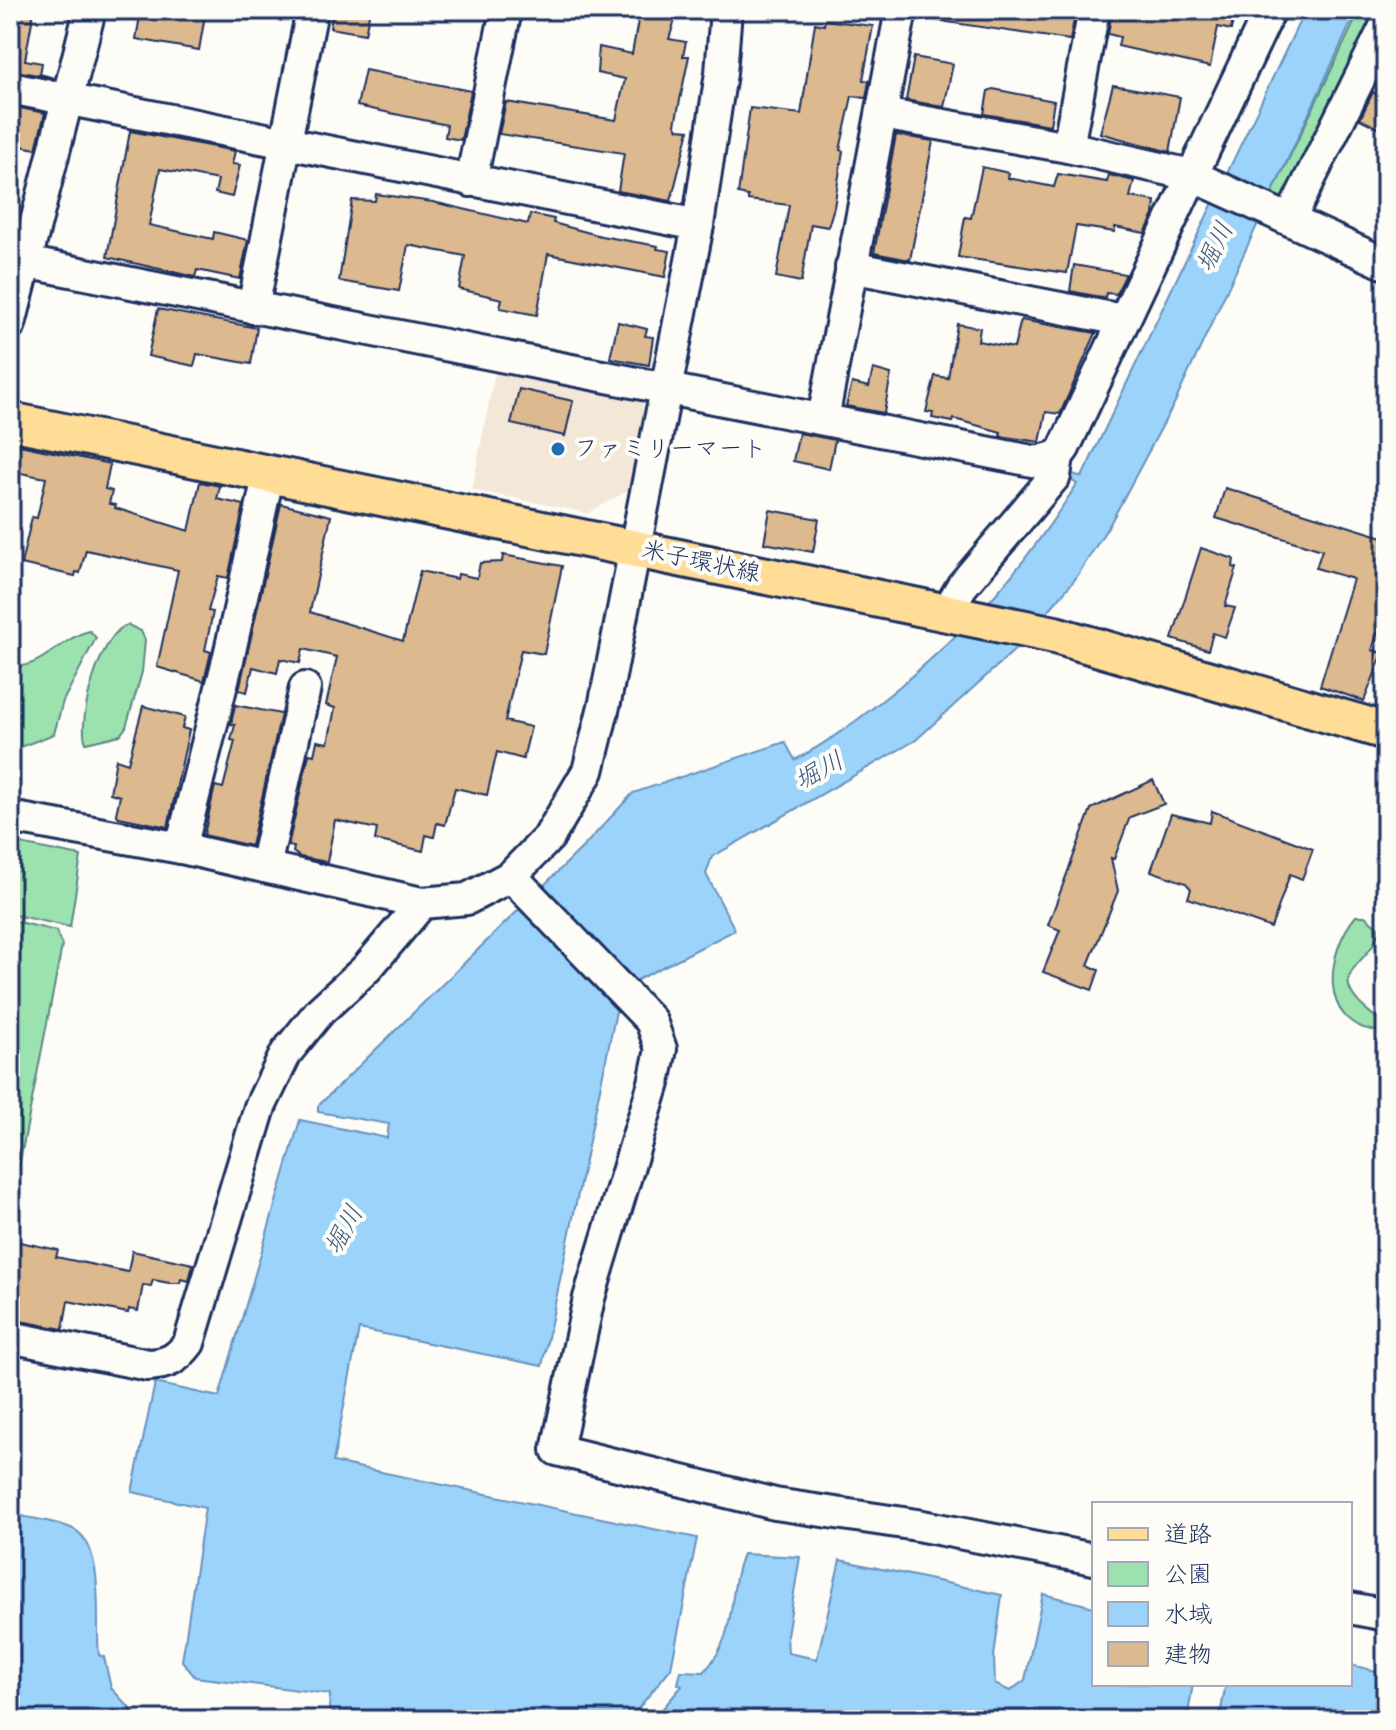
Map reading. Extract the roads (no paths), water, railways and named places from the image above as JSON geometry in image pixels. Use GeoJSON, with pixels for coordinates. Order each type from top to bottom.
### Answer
{"type":"FeatureCollection","features":[{"type":"Feature","properties":{"kind":"main road","name":"米子環状線"},"geometry":{"type":"LineString","coordinates":[[10,421],[268,477],[638,548],[960,618],[1055,635],[1386,731]]}},
{"type":"Feature","properties":{"kind":"street"},"geometry":{"type":"LineString","coordinates":[[10,324],[90,10]]}},
{"type":"Feature","properties":{"kind":"street"},"geometry":{"type":"LineString","coordinates":[[253,308],[312,10]]}},
{"type":"Feature","properties":{"kind":"street"},"geometry":{"type":"LineString","coordinates":[[471,181],[506,10]]}},
{"type":"Feature","properties":{"kind":"street"},"geometry":{"type":"LineString","coordinates":[[10,817],[181,848],[422,903],[467,899],[519,884],[588,771],[638,548],[698,225],[721,73],[726,10]]}},
{"type":"Feature","properties":{"kind":"street"},"geometry":{"type":"LineString","coordinates":[[823,419],[901,10]]}},
{"type":"Feature","properties":{"kind":"street"},"geometry":{"type":"LineString","coordinates":[[1068,147],[1094,10]]}},
{"type":"Feature","properties":{"kind":"street"},"geometry":{"type":"LineString","coordinates":[[960,618],[962,586],[1055,476],[1058,456],[1122,320],[1203,180],[1270,10]]}},
{"type":"Feature","properties":{"kind":"street"},"geometry":{"type":"LineString","coordinates":[[1278,214],[1378,63],[1386,25]]}},
{"type":"Feature","properties":{"kind":"street"},"geometry":{"type":"LineString","coordinates":[[10,88],[698,225]]}},
{"type":"Feature","properties":{"kind":"street"},"geometry":{"type":"LineString","coordinates":[[882,114],[1068,147],[1203,180],[1386,264]]}},
{"type":"Feature","properties":{"kind":"street"},"geometry":{"type":"LineString","coordinates":[[25,262],[1037,462],[1058,456]]}},
{"type":"Feature","properties":{"kind":"street"},"geometry":{"type":"LineString","coordinates":[[851,267],[1122,320]]}},
{"type":"Feature","properties":{"kind":"street"},"geometry":{"type":"LineString","coordinates":[[181,848],[229,656],[268,477]]}},
{"type":"Feature","properties":{"kind":"street"},"geometry":{"type":"LineString","coordinates":[[265,867],[305,688]]}},
{"type":"Feature","properties":{"kind":"street"},"geometry":{"type":"LineString","coordinates":[[519,884],[651,1021],[661,1049],[654,1083],[589,1298],[557,1450],[775,1504],[917,1525],[1092,1559]]}},
{"type":"Feature","properties":{"kind":"street"},"geometry":{"type":"LineString","coordinates":[[10,1337],[148,1365],[165,1364],[178,1357],[189,1343],[260,1107],[286,1053],[320,1011],[367,968],[422,903]]}},
{"type":"Feature","properties":{"kind":"street"},"geometry":{"type":"LineString","coordinates":[[1352,1608],[1386,1615]]}},
{"type":"Feature","properties":{"kind":"water","name":"堀川"},"geometry":{"type":"Polygon","coordinates":[[[1305,10],[1357,10],[1175,402],[1111,522],[1076,578],[1019,646],[916,740],[712,857],[706,874],[735,930],[633,982],[618,1002],[542,1366],[359,1329],[333,1462],[697,1538],[671,1668],[629,1720],[344,1720],[329,1709],[330,1694],[195,1677],[182,1661],[205,1508],[132,1492],[155,1383],[219,1397],[300,1120],[387,1138],[389,1124],[318,1112],[318,1106],[585,845],[633,793],[785,742],[795,760],[849,726],[900,686],[976,616],[1037,543],[1077,484],[1068,478],[1070,473],[1082,477],[1305,10]]]}},
{"type":"Feature","properties":{"kind":"water"},"geometry":{"type":"Polygon","coordinates":[[[10,1513],[63,1525],[82,1536],[95,1566],[99,1655],[104,1657],[111,1688],[141,1720],[10,1720],[10,1513]]]}},
{"type":"Feature","properties":{"kind":"water"},"geometry":{"type":"Polygon","coordinates":[[[743,1554],[800,1557],[787,1635],[788,1653],[817,1659],[840,1560],[1002,1595],[994,1657],[995,1684],[1010,1691],[1025,1680],[1043,1594],[1092,1606],[1092,1686],[1193,1686],[1187,1720],[653,1720],[682,1686],[678,1684],[681,1671],[704,1672],[715,1657],[728,1628],[743,1554]]]}},
{"type":"Feature","properties":{"kind":"water"},"geometry":{"type":"Polygon","coordinates":[[[1352,1665],[1386,1673],[1386,1720],[1219,1720],[1226,1686],[1352,1686],[1352,1665]]]}},
{"type":"Feature","properties":{"kind":"place","name":"ファミリーマート"},"geometry":{"type":"Point","coordinates":[558,449]}}]}
